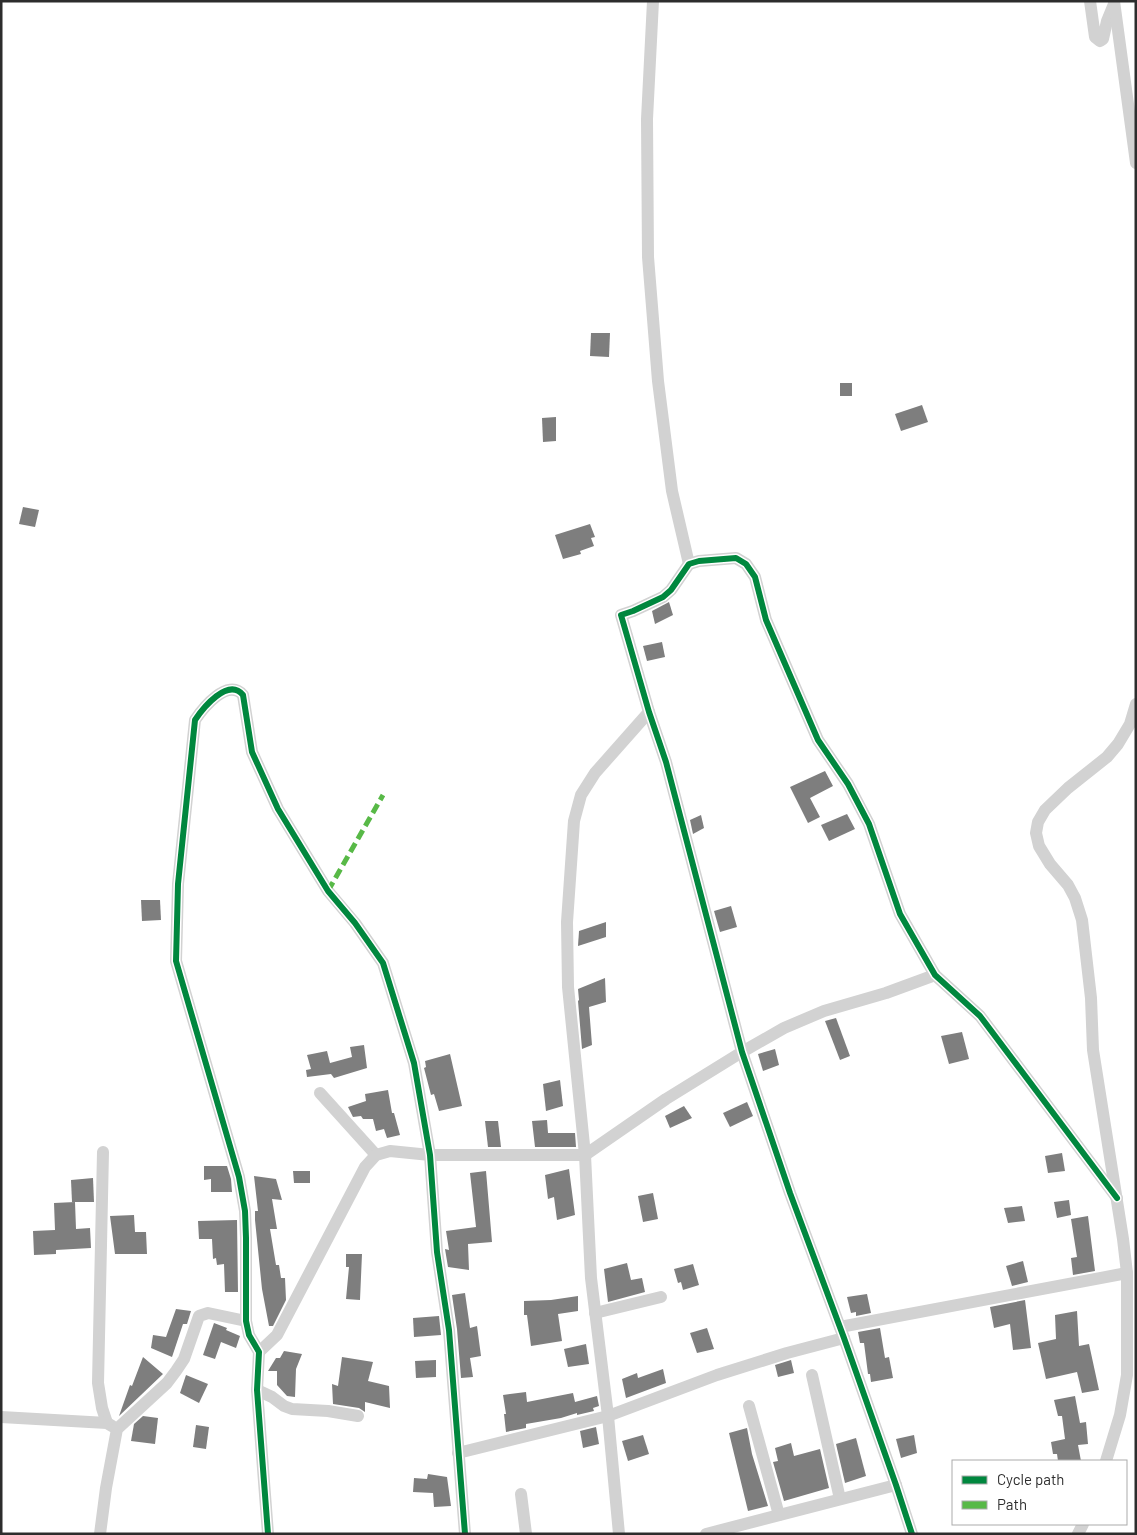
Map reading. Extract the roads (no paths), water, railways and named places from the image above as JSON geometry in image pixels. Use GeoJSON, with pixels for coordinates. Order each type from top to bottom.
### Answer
{"type":"FeatureCollection","features":[{"type":"Feature","properties":{"kind":"street"},"geometry":{"type":"LineString","coordinates":[[653,1],[646,118],[648,257],[658,381],[671,482],[689,564]]}},
{"type":"Feature","properties":{"kind":"street"},"geometry":{"type":"LineString","coordinates":[[1090,1],[1095,37],[1100,40],[1103,39],[1109,14],[1114,3]]}},
{"type":"Feature","properties":{"kind":"street"},"geometry":{"type":"LineString","coordinates":[[1114,3],[1136,163]]}},
{"type":"Feature","properties":{"kind":"street"},"geometry":{"type":"LineString","coordinates":[[912,1534],[842,1332],[790,1193],[742,1052],[708,928],[673,788],[620,615],[662,597],[671,590],[689,564],[699,561],[736,558],[746,564],[756,577],[766,620],[818,740],[848,784],[869,824],[900,914],[935,975],[980,1016],[1117,1198]]}},
{"type":"Feature","properties":{"kind":"street"},"geometry":{"type":"LineString","coordinates":[[268,1534],[257,1390],[259,1352],[249,1336],[246,1322],[246,1238],[239,1177],[176,961],[178,884],[195,720],[201,710],[222,692],[236,690],[242,693],[252,752],[278,809],[328,892],[366,937],[383,963],[414,1064],[430,1155],[437,1252],[449,1330],[465,1534]]}},
{"type":"Feature","properties":{"kind":"street"},"geometry":{"type":"LineString","coordinates":[[1106,1460],[1120,1415],[1127,1375],[1127,1272],[1093,1050],[1091,998],[1082,920],[1076,898],[1039,846],[1036,833],[1038,822],[1045,810],[1068,788],[1107,757],[1118,744],[1130,724],[1136,704]]}},
{"type":"Feature","properties":{"kind":"street"},"geometry":{"type":"LineString","coordinates":[[620,1534],[591,1278],[585,1155],[568,987],[567,922],[574,821],[582,795],[595,772],[649,712]]}},
{"type":"Feature","properties":{"kind":"street"},"geometry":{"type":"LineString","coordinates":[[259,1352],[277,1334],[365,1167],[376,1155],[390,1151],[430,1155],[585,1155],[666,1099],[784,1028],[824,1011],[886,993],[935,975]]}},
{"type":"Feature","properties":{"kind":"street"},"geometry":{"type":"LineString","coordinates":[[320,1093],[376,1155]]}},
{"type":"Feature","properties":{"kind":"street"},"geometry":{"type":"LineString","coordinates":[[100,1534],[112,1426],[99,1396],[98,1383],[103,1152]]}},
{"type":"Feature","properties":{"kind":"street"},"geometry":{"type":"LineString","coordinates":[[458,1453],[608,1416],[717,1375],[788,1353],[842,1332],[1127,1272]]}},
{"type":"Feature","properties":{"kind":"street"},"geometry":{"type":"LineString","coordinates":[[595,1313],[661,1297]]}},
{"type":"Feature","properties":{"kind":"street"},"geometry":{"type":"LineString","coordinates":[[1,1416],[112,1426],[167,1384],[184,1359],[199,1316],[208,1313],[246,1322]]}},
{"type":"Feature","properties":{"kind":"street"},"geometry":{"type":"LineString","coordinates":[[812,1375],[840,1498]]}},
{"type":"Feature","properties":{"kind":"street"},"geometry":{"type":"LineString","coordinates":[[257,1390],[292,1409],[328,1411],[358,1416]]}},
{"type":"Feature","properties":{"kind":"street"},"geometry":{"type":"LineString","coordinates":[[749,1406],[779,1515]]}},
{"type":"Feature","properties":{"kind":"street"},"geometry":{"type":"LineString","coordinates":[[706,1534],[896,1485]]}},
{"type":"Feature","properties":{"kind":"street"},"geometry":{"type":"LineString","coordinates":[[521,1494],[526,1534]]}}]}
